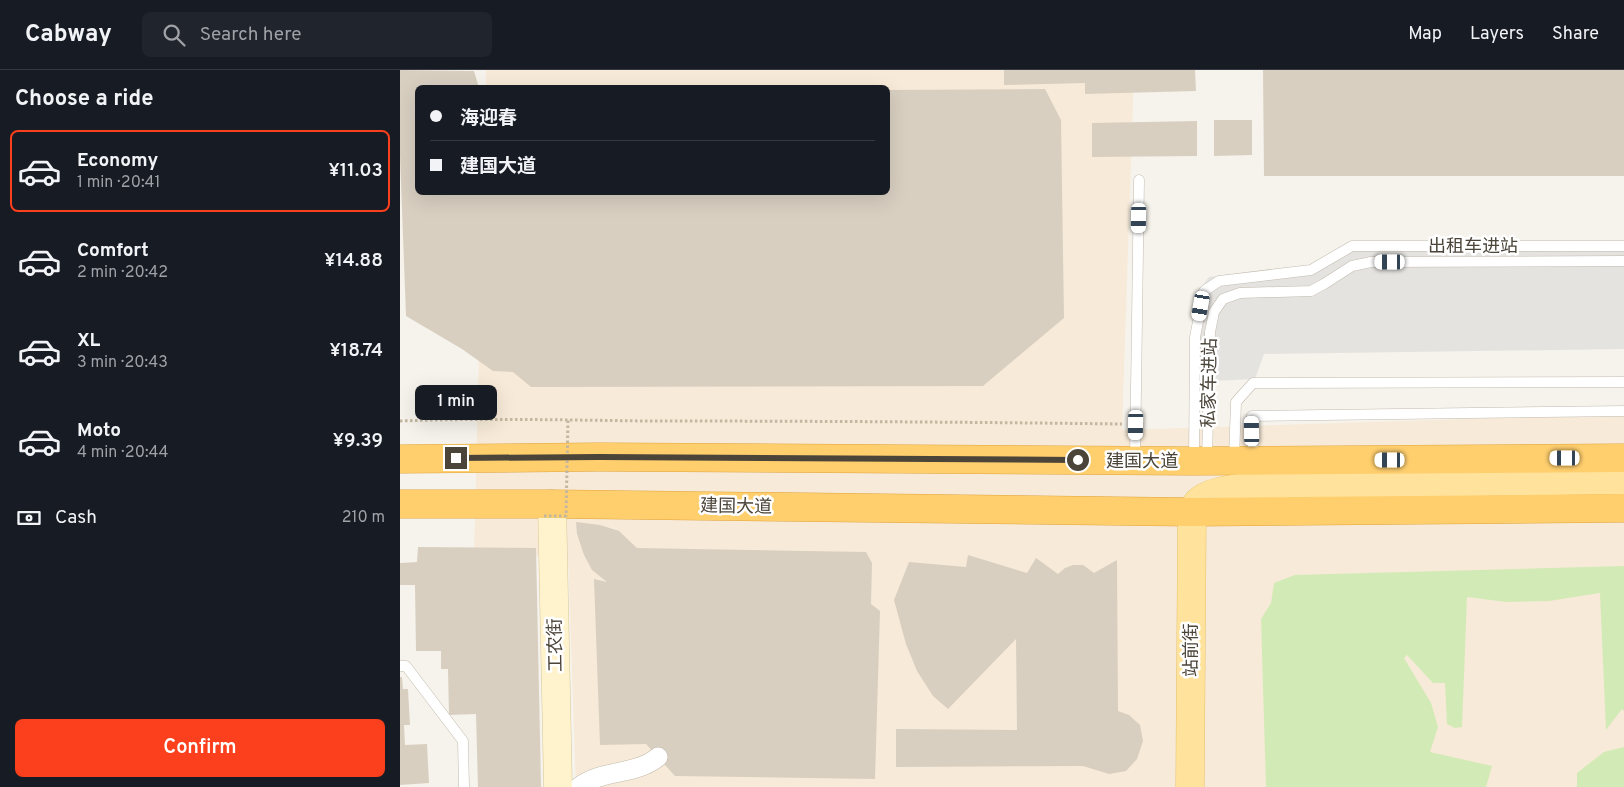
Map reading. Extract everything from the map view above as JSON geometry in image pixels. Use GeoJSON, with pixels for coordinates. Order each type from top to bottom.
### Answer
{"type":"FeatureCollection","features":[{"type":"Feature","properties":{"kind":"highway","name":"建国大道"},"geometry":{"type":"LineString","coordinates":[[400,458],[609,457],[1244,461],[1624,458]]}},
{"type":"Feature","properties":{"kind":"highway","name":"建国大道"},"geometry":{"type":"LineString","coordinates":[[400,504],[553,508],[1192,512],[1624,508]]}},
{"type":"Feature","properties":{"kind":"main road"},"geometry":{"type":"LineString","coordinates":[[1192,512],[1198,502],[1209,496],[1236,488],[1266,485],[1624,480]]}},
{"type":"Feature","properties":{"kind":"main road","name":"站前街"},"geometry":{"type":"LineString","coordinates":[[1190,787],[1192,512]]}},
{"type":"Feature","properties":{"kind":"street","name":"工农街"},"geometry":{"type":"LineString","coordinates":[[553,508],[558,787]]}},
{"type":"Feature","properties":{"kind":"street","name":"工农街"},"geometry":{"type":"LineString","coordinates":[[553,508],[567,787]]}},
{"type":"Feature","properties":{"kind":"street"},"geometry":{"type":"LineString","coordinates":[[579,787],[586,781],[600,775],[643,767],[658,757]]}},
{"type":"Feature","properties":{"kind":"lane"},"geometry":{"type":"LineString","coordinates":[[1136,461],[1139,180]]}},
{"type":"Feature","properties":{"kind":"lane","name":"出租车进站"},"geometry":{"type":"LineString","coordinates":[[1201,461],[1195,337],[1204,290],[1219,281],[1311,270],[1352,246],[1624,246]]}},
{"type":"Feature","properties":{"kind":"lane","name":"私家车进站"},"geometry":{"type":"LineString","coordinates":[[1201,461],[1210,332],[1214,312],[1222,299],[1240,293],[1311,291],[1352,266],[1371,262],[1624,261]]}},
{"type":"Feature","properties":{"kind":"lane","name":"私家车进站"},"geometry":{"type":"LineString","coordinates":[[1244,461],[1236,402],[1253,383],[1624,382]]}},
{"type":"Feature","properties":{"kind":"lane"},"geometry":{"type":"LineString","coordinates":[[1244,461],[1252,416],[1624,411]]}},
{"type":"Feature","properties":{"kind":"lane"},"geometry":{"type":"LineString","coordinates":[[400,666],[406,666],[463,741],[464,787]]}},
{"type":"Feature","properties":{"kind":"path"},"geometry":{"type":"LineString","coordinates":[[400,421],[470,418],[1136,425]]}},
{"type":"Feature","properties":{"kind":"path"},"geometry":{"type":"LineString","coordinates":[[553,508],[566,516],[568,420]]}},
{"type":"Feature","properties":{"kind":"shaded area"},"geometry":{"type":"Polygon","coordinates":[[[486,70],[1134,70],[1122,430],[1624,414],[1624,787],[576,787],[568,556],[474,555],[483,195],[890,195],[890,85],[486,85],[486,70]]]}},
{"type":"Feature","properties":{"kind":"shaded area"},"geometry":{"type":"Polygon","coordinates":[[[1352,244],[1624,244],[1624,349],[1264,354],[1255,379],[1190,382],[1195,295],[1209,277],[1311,267],[1352,244]]]}},
{"type":"Feature","properties":{"kind":"green space"},"geometry":{"type":"Polygon","coordinates":[[[1624,566],[1624,711],[1622,709],[1606,730],[1600,593],[1549,601],[1507,602],[1467,597],[1462,727],[1455,728],[1447,724],[1445,683],[1433,683],[1407,655],[1404,658],[1431,703],[1438,727],[1430,752],[1492,766],[1486,787],[1266,787],[1261,619],[1271,603],[1274,583],[1295,575],[1624,566]]]}},
{"type":"Feature","properties":{"kind":"green space"},"geometry":{"type":"Polygon","coordinates":[[[1624,747],[1624,787],[1577,787],[1577,773],[1604,752],[1624,747]]]}},
{"type":"Feature","properties":{"kind":"building"},"geometry":{"type":"Polygon","coordinates":[[[400,70],[474,71],[478,85],[415,85],[415,195],[890,195],[890,90],[1045,89],[1061,120],[1064,318],[983,386],[531,387],[513,372],[493,371],[462,349],[406,316],[400,156],[400,70]]]}},
{"type":"Feature","properties":{"kind":"building"},"geometry":{"type":"Polygon","coordinates":[[[1004,70],[1195,70],[1196,91],[1085,94],[1085,83],[1004,85],[1004,70]]]}},
{"type":"Feature","properties":{"kind":"building"},"geometry":{"type":"Polygon","coordinates":[[[1263,70],[1624,70],[1624,176],[1264,176],[1263,70]]]}},
{"type":"Feature","properties":{"kind":"building"},"geometry":{"type":"Polygon","coordinates":[[[1214,120],[1252,120],[1252,155],[1214,156],[1214,120]]]}},
{"type":"Feature","properties":{"kind":"building"},"geometry":{"type":"Polygon","coordinates":[[[1197,121],[1197,156],[1092,157],[1092,123],[1197,121]]]}},
{"type":"Feature","properties":{"kind":"building"},"geometry":{"type":"Polygon","coordinates":[[[576,522],[600,525],[619,531],[637,548],[866,552],[872,563],[871,604],[880,611],[875,779],[675,776],[646,744],[600,745],[594,579],[607,582],[592,570],[584,555],[577,534],[576,522]]]}},
{"type":"Feature","properties":{"kind":"building"},"geometry":{"type":"Polygon","coordinates":[[[418,547],[536,548],[541,787],[478,787],[476,714],[449,715],[448,669],[441,669],[441,651],[416,651],[415,585],[400,585],[400,563],[417,562],[418,547]]]}},
{"type":"Feature","properties":{"kind":"building"},"geometry":{"type":"Polygon","coordinates":[[[968,555],[1027,573],[1036,558],[1058,574],[1065,568],[1073,565],[1083,565],[1094,573],[1117,560],[1118,711],[1129,715],[1140,725],[1143,741],[1137,759],[1126,771],[1109,774],[1083,766],[896,767],[896,729],[1017,730],[1016,639],[948,709],[933,696],[917,671],[906,644],[894,600],[909,562],[966,567],[968,555]]]}},
{"type":"Feature","properties":{"kind":"building"},"geometry":{"type":"Polygon","coordinates":[[[400,677],[402,677],[403,689],[408,689],[410,725],[404,725],[405,745],[427,744],[429,783],[400,785],[400,677]]]}},
{"type":"Feature","properties":{"kind":"route"},"geometry":{"type":"LineString","coordinates":[[456,458],[1078,460]]}}]}
